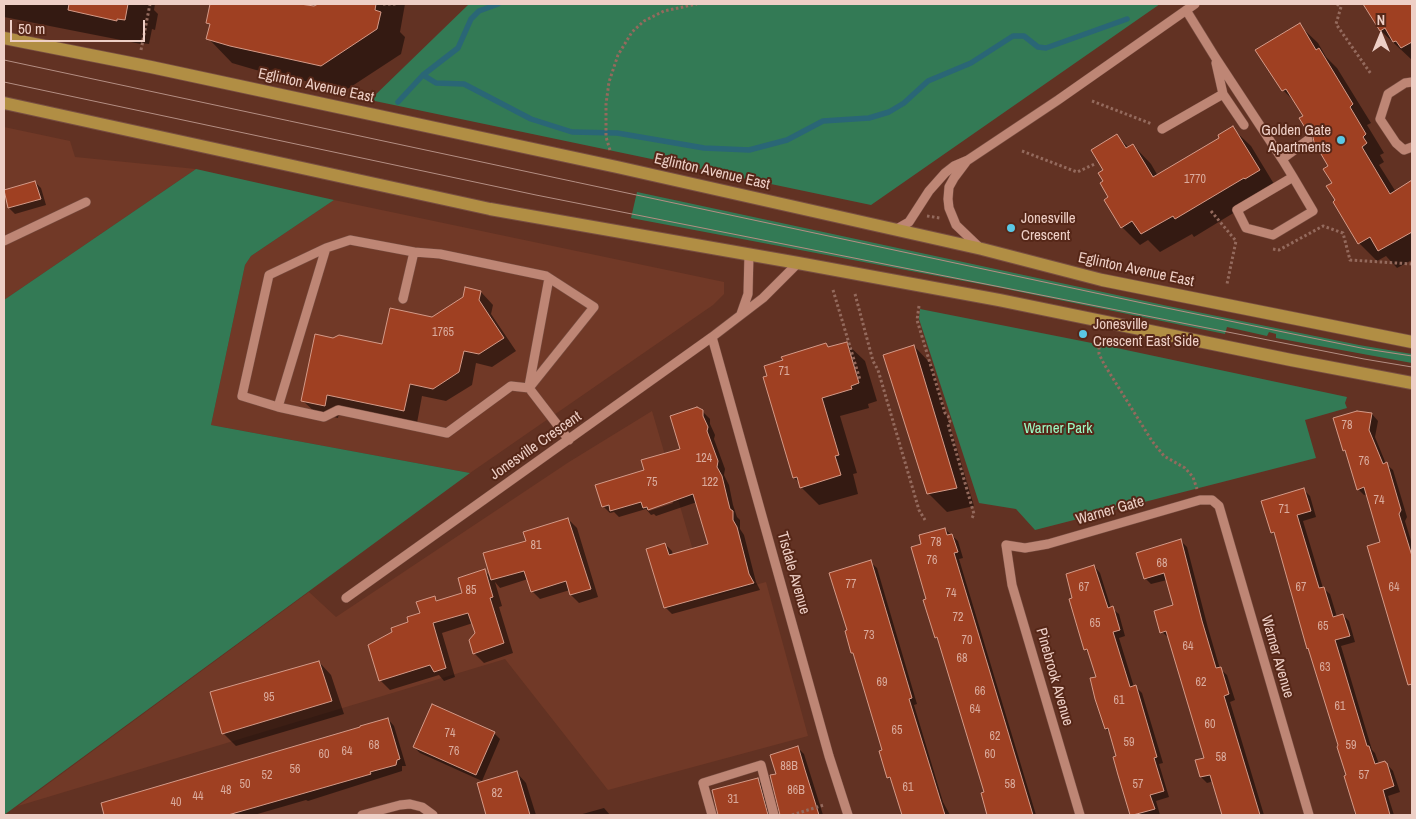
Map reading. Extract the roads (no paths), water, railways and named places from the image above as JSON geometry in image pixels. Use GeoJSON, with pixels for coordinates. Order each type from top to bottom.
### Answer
{"type":"FeatureCollection","features":[{"type":"Feature","properties":{"kind":"main road","name":"Eglinton Avenue East"},"geometry":{"type":"LineString","coordinates":[[4,38],[617,167],[982,249],[1102,280],[1412,342]]}},
{"type":"Feature","properties":{"kind":"main road"},"geometry":{"type":"LineString","coordinates":[[4,102],[490,209],[999,300],[1412,383]]}},
{"type":"Feature","properties":{"kind":"street"},"geometry":{"type":"LineString","coordinates":[[894,230],[909,222],[929,191],[954,166],[968,160],[1058,100],[1196,4]]}},
{"type":"Feature","properties":{"kind":"street"},"geometry":{"type":"LineString","coordinates":[[1186,10],[1282,159],[1293,177],[1313,211],[1273,235],[1246,228],[1237,210],[1293,177]]}},
{"type":"Feature","properties":{"kind":"street"},"geometry":{"type":"LineString","coordinates":[[1215,56],[1224,94],[1244,125]]}},
{"type":"Feature","properties":{"kind":"street"},"geometry":{"type":"LineString","coordinates":[[1412,82],[1405,83],[1388,94],[1380,119],[1396,143],[1404,150],[1412,146]]}},
{"type":"Feature","properties":{"kind":"street"},"geometry":{"type":"LineString","coordinates":[[1162,129],[1224,94]]}},
{"type":"Feature","properties":{"kind":"street"},"geometry":{"type":"LineString","coordinates":[[1282,159],[1308,140]]}},
{"type":"Feature","properties":{"kind":"street"},"geometry":{"type":"LineString","coordinates":[[968,160],[949,187],[949,208],[956,225],[982,249]]}},
{"type":"Feature","properties":{"kind":"street"},"geometry":{"type":"LineString","coordinates":[[4,241],[86,202]]}},
{"type":"Feature","properties":{"kind":"street"},"geometry":{"type":"LineString","coordinates":[[529,388],[594,307],[549,278],[440,254],[414,252],[350,240],[326,248],[269,275],[242,396],[278,407],[324,417],[338,410],[447,433],[512,386],[529,388],[569,440]]}},
{"type":"Feature","properties":{"kind":"street"},"geometry":{"type":"LineString","coordinates":[[278,407],[326,248]]}},
{"type":"Feature","properties":{"kind":"street"},"geometry":{"type":"LineString","coordinates":[[404,299],[414,252]]}},
{"type":"Feature","properties":{"kind":"street"},"geometry":{"type":"LineString","coordinates":[[741,314],[748,294],[749,254]]}},
{"type":"Feature","properties":{"kind":"street","name":"Jonesville Crescent"},"geometry":{"type":"LineString","coordinates":[[346,598],[712,338],[763,298],[798,263]]}},
{"type":"Feature","properties":{"kind":"street"},"geometry":{"type":"LineString","coordinates":[[529,388],[549,278]]}},
{"type":"Feature","properties":{"kind":"street","name":"Tisdale Avenue"},"geometry":{"type":"LineString","coordinates":[[712,338],[848,815]]}},
{"type":"Feature","properties":{"kind":"street","name":"Warner Avenue"},"geometry":{"type":"LineString","coordinates":[[1200,500],[1212,500],[1219,506],[1309,815]]}},
{"type":"Feature","properties":{"kind":"street","name":"Warner Gate"},"geometry":{"type":"LineString","coordinates":[[1006,545],[1025,548],[1048,544],[1200,500]]}},
{"type":"Feature","properties":{"kind":"street","name":"Pinebrook Avenue"},"geometry":{"type":"LineString","coordinates":[[1006,545],[1012,585],[1080,815]]}},
{"type":"Feature","properties":{"kind":"street"},"geometry":{"type":"LineString","coordinates":[[712,815],[703,783],[762,766],[774,815]]}},
{"type":"Feature","properties":{"kind":"street"},"geometry":{"type":"LineString","coordinates":[[362,815],[410,804],[422,807],[433,815]]}},
{"type":"Feature","properties":{"kind":"waterway"},"geometry":{"type":"LineString","coordinates":[[398,102],[423,75],[458,48],[471,19],[479,11],[498,4]]}},
{"type":"Feature","properties":{"kind":"waterway"},"geometry":{"type":"LineString","coordinates":[[423,75],[436,83],[464,84],[531,119],[572,132],[617,133],[704,148],[749,150],[787,140],[823,121],[869,118],[889,112],[904,103],[928,81],[971,63],[1013,36],[1024,36],[1038,47],[1046,48],[1127,19]]}},
{"type":"Feature","properties":{"kind":"tram line"},"geometry":{"type":"LineString","coordinates":[[4,60],[1147,304],[1366,349],[1412,356]]}},
{"type":"Feature","properties":{"kind":"tram line"},"geometry":{"type":"LineString","coordinates":[[4,82],[536,195],[1412,367]]}},
{"type":"Feature","properties":{"kind":"place","name":"Golden Gate Apartments"},"geometry":{"type":"Point","coordinates":[1341,140]}},
{"type":"Feature","properties":{"kind":"place","name":"Jonesville Crescent"},"geometry":{"type":"Point","coordinates":[1011,228]}},
{"type":"Feature","properties":{"kind":"place","name":"Jonesville Crescent East Side"},"geometry":{"type":"Point","coordinates":[1083,334]}},
{"type":"Feature","properties":{"kind":"park label","name":"Warner Park"},"geometry":{"type":"Point","coordinates":[1058,429]}}]}
